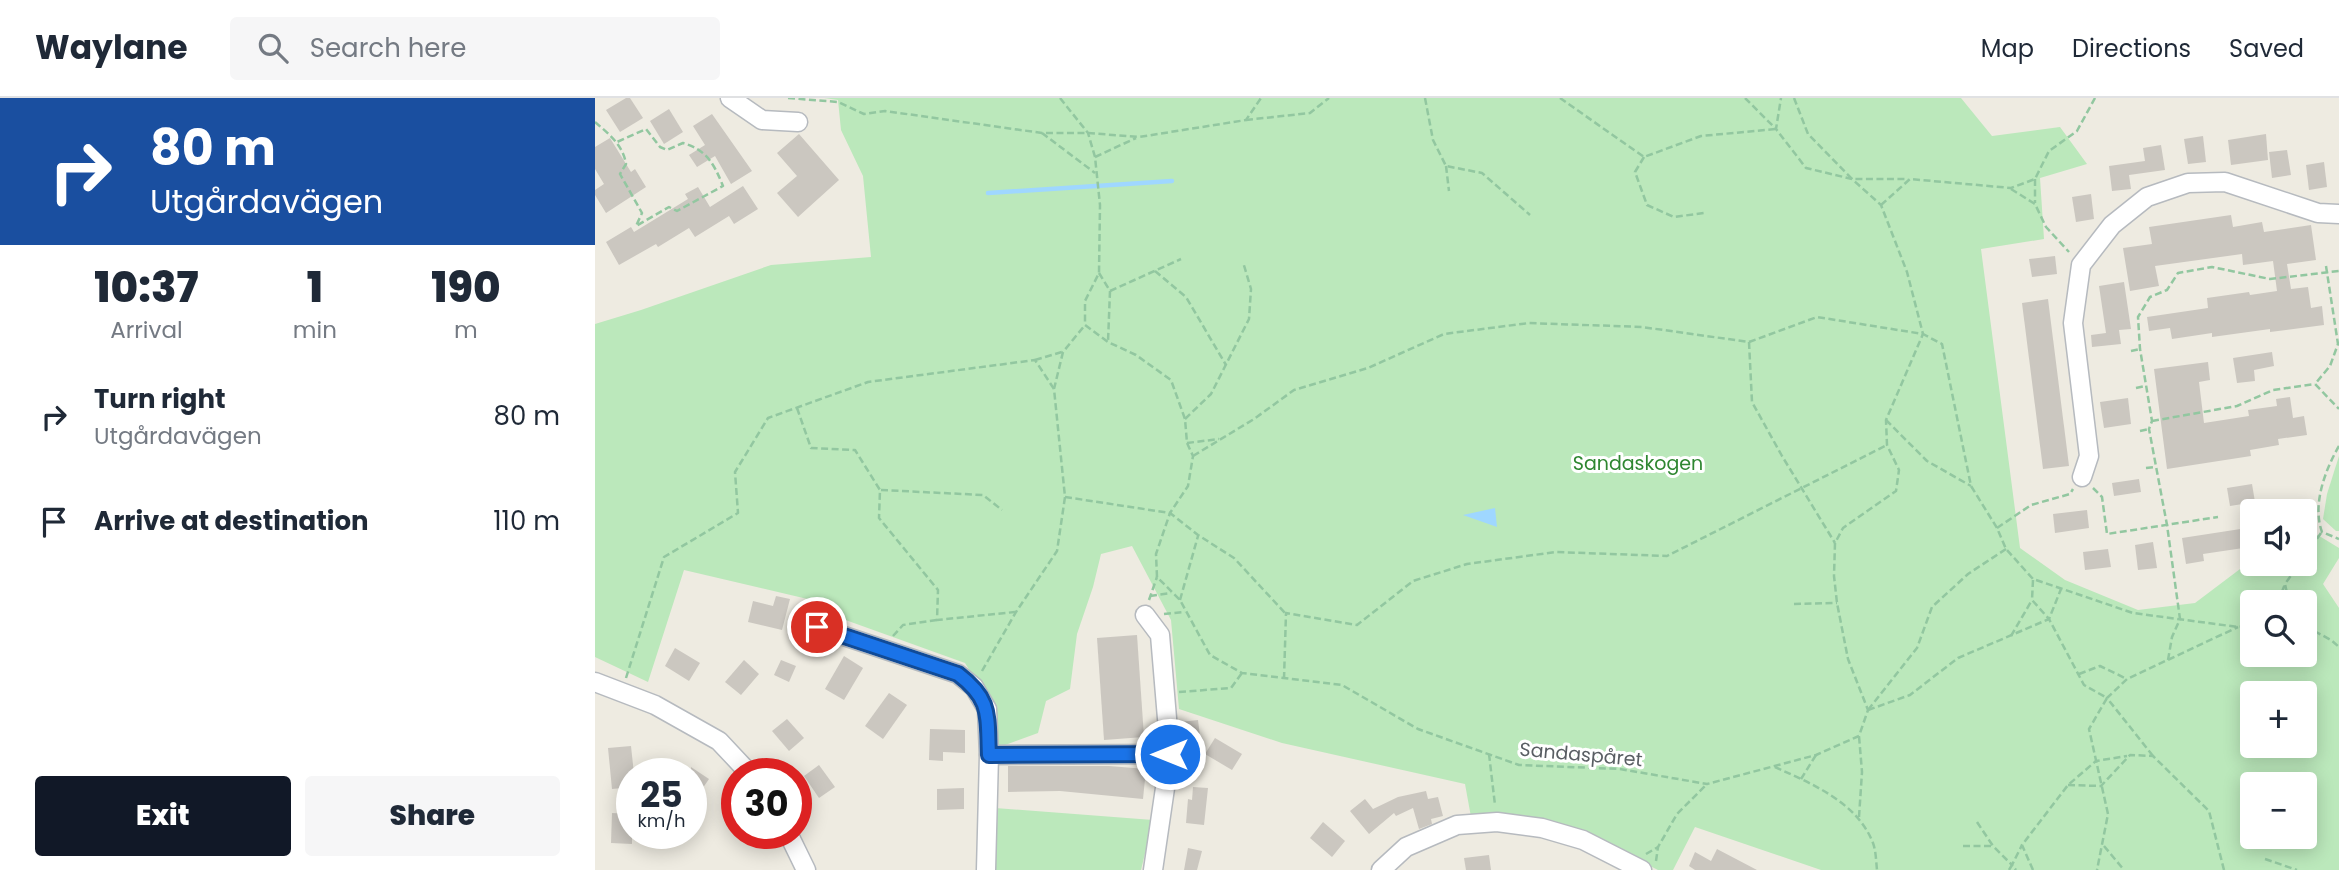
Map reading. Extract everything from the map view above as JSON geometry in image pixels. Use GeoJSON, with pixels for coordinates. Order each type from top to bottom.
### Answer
{"type":"FeatureCollection","features":[{"type":"Feature","properties":{"kind":"street"},"geometry":{"type":"LineString","coordinates":[[730,98],[762,120],[798,122]]}},
{"type":"Feature","properties":{"kind":"street"},"geometry":{"type":"LineString","coordinates":[[2082,477],[2089,456],[2073,323],[2081,265],[2112,225],[2147,197],[2188,183],[2225,182],[2318,213],[2339,214]]}},
{"type":"Feature","properties":{"kind":"street"},"geometry":{"type":"LineString","coordinates":[[1145,615],[1160,635],[1170,754],[1153,870]]}},
{"type":"Feature","properties":{"kind":"street"},"geometry":{"type":"LineString","coordinates":[[817,627],[958,674],[974,687],[987,709],[989,755],[986,870]]}},
{"type":"Feature","properties":{"kind":"street"},"geometry":{"type":"LineString","coordinates":[[595,682],[655,705],[719,741],[735,758]]}},
{"type":"Feature","properties":{"kind":"street"},"geometry":{"type":"LineString","coordinates":[[989,755],[1170,754]]}},
{"type":"Feature","properties":{"kind":"street"},"geometry":{"type":"LineString","coordinates":[[1381,870],[1406,847],[1457,825],[1497,822],[1542,828],[1583,840],[1635,867]]}},
{"type":"Feature","properties":{"kind":"street"},"geometry":{"type":"LineString","coordinates":[[796,849],[806,870]]}},
{"type":"Feature","properties":{"kind":"path"},"geometry":{"type":"LineString","coordinates":[[788,98],[838,102],[864,114],[885,111],[1042,133],[1088,132],[1139,137],[1310,113],[1329,98]]}},
{"type":"Feature","properties":{"kind":"path"},"geometry":{"type":"LineString","coordinates":[[974,687],[1016,612],[1056,551],[1065,497],[1054,388],[1063,352],[1086,325],[1085,301],[1099,273],[1100,205],[1095,157],[1088,132],[1060,98]]}},
{"type":"Feature","properties":{"kind":"path"},"geometry":{"type":"LineString","coordinates":[[1246,120],[1261,98]]}},
{"type":"Feature","properties":{"kind":"path"},"geometry":{"type":"LineString","coordinates":[[1425,98],[1433,140],[1446,166],[1449,191]]}},
{"type":"Feature","properties":{"kind":"path"},"geometry":{"type":"LineString","coordinates":[[1560,98],[1644,157]]}},
{"type":"Feature","properties":{"kind":"path"},"geometry":{"type":"LineString","coordinates":[[1745,98],[1776,129],[1806,168],[1853,179],[1910,179],[2011,188],[2035,179]]}},
{"type":"Feature","properties":{"kind":"path"},"geometry":{"type":"LineString","coordinates":[[1776,129],[1781,98]]}},
{"type":"Feature","properties":{"kind":"path"},"geometry":{"type":"LineString","coordinates":[[1794,98],[1808,134],[1881,205],[1907,272],[1923,334],[1886,420],[1887,445],[1899,470],[1896,491],[1843,528],[1835,543],[1837,603],[1848,659],[1868,710]]}},
{"type":"Feature","properties":{"kind":"path"},"geometry":{"type":"LineString","coordinates":[[2081,265],[2046,227],[2035,204],[2035,179],[2049,151],[2077,131],[2095,98]]}},
{"type":"Feature","properties":{"kind":"path"},"geometry":{"type":"LineString","coordinates":[[595,122],[617,142],[625,155],[627,164],[621,174],[642,213],[636,226],[669,207],[677,211],[723,186],[715,165],[695,146],[683,143],[667,150],[660,147],[646,129],[617,142]]}},
{"type":"Feature","properties":{"kind":"path"},"geometry":{"type":"LineString","coordinates":[[1704,213],[1674,217],[1647,205],[1635,172],[1644,157],[1701,136],[1776,129]]}},
{"type":"Feature","properties":{"kind":"path"},"geometry":{"type":"LineString","coordinates":[[1042,133],[1097,174]]}},
{"type":"Feature","properties":{"kind":"path"},"geometry":{"type":"LineString","coordinates":[[1095,157],[1139,137]]}},
{"type":"Feature","properties":{"kind":"path"},"geometry":{"type":"LineString","coordinates":[[1446,166],[1482,173],[1530,215]]}},
{"type":"Feature","properties":{"kind":"path"},"geometry":{"type":"LineString","coordinates":[[1881,205],[1910,179]]}},
{"type":"Feature","properties":{"kind":"path"},"geometry":{"type":"LineString","coordinates":[[2011,188],[2035,204]]}},
{"type":"Feature","properties":{"kind":"path"},"geometry":{"type":"LineString","coordinates":[[1110,291],[1181,259]]}},
{"type":"Feature","properties":{"kind":"path"},"geometry":{"type":"LineString","coordinates":[[1185,419],[1211,394],[1248,319],[1251,289],[1243,262]]}},
{"type":"Feature","properties":{"kind":"path"},"geometry":{"type":"LineString","coordinates":[[2152,421],[2237,406],[2273,390],[2315,384],[2330,366],[2338,344],[2338,322],[2326,266]]}},
{"type":"Feature","properties":{"kind":"path"},"geometry":{"type":"LineString","coordinates":[[2168,660],[2172,637],[2180,619],[2167,525],[2155,467],[2150,429],[2152,421],[2140,349],[2138,317],[2150,297],[2167,290],[2178,273],[2212,267],[2270,279],[2339,271]]}},
{"type":"Feature","properties":{"kind":"path"},"geometry":{"type":"LineString","coordinates":[[1155,271],[1186,297],[1226,366]]}},
{"type":"Feature","properties":{"kind":"path"},"geometry":{"type":"LineString","coordinates":[[1099,273],[1110,291],[1108,342]]}},
{"type":"Feature","properties":{"kind":"path"},"geometry":{"type":"LineString","coordinates":[[1192,456],[1294,390],[1368,368],[1444,334],[1529,323],[1642,327],[1749,342],[1817,317],[1923,334],[1943,344],[1971,486],[2006,548],[2033,579],[2133,613],[2238,627]]}},
{"type":"Feature","properties":{"kind":"path"},"geometry":{"type":"LineString","coordinates":[[1086,325],[1108,342],[1136,355],[1171,380],[1185,419],[1192,456],[1188,486],[1170,513],[1156,554],[1157,577],[1145,615]]}},
{"type":"Feature","properties":{"kind":"path"},"geometry":{"type":"LineString","coordinates":[[1749,342],[1752,402],[1781,456],[1835,543]]}},
{"type":"Feature","properties":{"kind":"path"},"geometry":{"type":"LineString","coordinates":[[2131,351],[2140,349]]}},
{"type":"Feature","properties":{"kind":"path"},"geometry":{"type":"LineString","coordinates":[[626,678],[664,557],[738,513],[735,472],[768,418],[868,382],[1035,359],[1063,352]]}},
{"type":"Feature","properties":{"kind":"path"},"geometry":{"type":"LineString","coordinates":[[1035,359],[1054,388]]}},
{"type":"Feature","properties":{"kind":"path"},"geometry":{"type":"LineString","coordinates":[[2315,384],[2339,409]]}},
{"type":"Feature","properties":{"kind":"path"},"geometry":{"type":"LineString","coordinates":[[2136,388],[2145,386]]}},
{"type":"Feature","properties":{"kind":"path"},"geometry":{"type":"LineString","coordinates":[[797,408],[811,447],[855,450],[880,490],[879,518],[938,590],[937,620]]}},
{"type":"Feature","properties":{"kind":"path"},"geometry":{"type":"LineString","coordinates":[[1886,420],[1927,461],[1971,486]]}},
{"type":"Feature","properties":{"kind":"path"},"geometry":{"type":"LineString","coordinates":[[2140,431],[2150,429]]}},
{"type":"Feature","properties":{"kind":"path"},"geometry":{"type":"LineString","coordinates":[[1188,443],[1223,438]]}},
{"type":"Feature","properties":{"kind":"path"},"geometry":{"type":"LineString","coordinates":[[1065,497],[1170,513],[1234,558],[1286,613],[1357,625],[1413,581],[1467,564],[1556,552],[1667,556],[1887,445]]}},
{"type":"Feature","properties":{"kind":"path"},"geometry":{"type":"LineString","coordinates":[[2339,446],[2321,494],[2317,520],[2322,532],[2339,539]]}},
{"type":"Feature","properties":{"kind":"path"},"geometry":{"type":"LineString","coordinates":[[2145,468],[2155,467]]}},
{"type":"Feature","properties":{"kind":"path"},"geometry":{"type":"LineString","coordinates":[[1997,528],[2031,505],[2070,495],[2082,477],[2102,497],[2107,534],[2218,517]]}},
{"type":"Feature","properties":{"kind":"path"},"geometry":{"type":"LineString","coordinates":[[880,490],[983,495],[1002,510]]}},
{"type":"Feature","properties":{"kind":"path"},"geometry":{"type":"LineString","coordinates":[[2317,539],[2322,532]]}},
{"type":"Feature","properties":{"kind":"path"},"geometry":{"type":"LineString","coordinates":[[1180,600],[1198,535]]}},
{"type":"Feature","properties":{"kind":"path"},"geometry":{"type":"LineString","coordinates":[[1859,818],[1862,772],[1859,736],[1868,710],[1917,648],[1932,607],[1968,574],[2006,548]]}},
{"type":"Feature","properties":{"kind":"path"},"geometry":{"type":"LineString","coordinates":[[2283,590],[2291,576]]}},
{"type":"Feature","properties":{"kind":"path","name":"Sandaspåret"},"geometry":{"type":"LineString","coordinates":[[1157,577],[1180,600],[1210,655],[1243,673],[1342,685],[1418,729],[1519,765],[1620,769],[1707,784],[1816,755],[1859,736]]}},
{"type":"Feature","properties":{"kind":"path"},"geometry":{"type":"LineString","coordinates":[[2011,636],[2032,600],[2033,579]]}},
{"type":"Feature","properties":{"kind":"path"},"geometry":{"type":"LineString","coordinates":[[2285,584],[2286,590]]}},
{"type":"Feature","properties":{"kind":"path"},"geometry":{"type":"LineString","coordinates":[[1868,710],[1910,695],[1958,659],[2049,620],[2061,589]]}},
{"type":"Feature","properties":{"kind":"path"},"geometry":{"type":"LineString","coordinates":[[1150,596],[1173,592]]}},
{"type":"Feature","properties":{"kind":"path"},"geometry":{"type":"LineString","coordinates":[[2032,600],[2049,620],[2084,685],[2107,698],[2153,756],[2209,811],[2224,870]]}},
{"type":"Feature","properties":{"kind":"path"},"geometry":{"type":"LineString","coordinates":[[1794,604],[1837,603]]}},
{"type":"Feature","properties":{"kind":"path"},"geometry":{"type":"LineString","coordinates":[[881,648],[903,625],[1016,612]]}},
{"type":"Feature","properties":{"kind":"path"},"geometry":{"type":"LineString","coordinates":[[1284,679],[1286,613]]}},
{"type":"Feature","properties":{"kind":"path"},"geometry":{"type":"LineString","coordinates":[[2097,870],[2108,814],[2089,729],[2107,698],[2127,679],[2238,627]]}},
{"type":"Feature","properties":{"kind":"path"},"geometry":{"type":"LineString","coordinates":[[2317,632],[2339,648]]}},
{"type":"Feature","properties":{"kind":"path"},"geometry":{"type":"LineString","coordinates":[[2078,674],[2100,666],[2127,679]]}},
{"type":"Feature","properties":{"kind":"path"},"geometry":{"type":"LineString","coordinates":[[1165,693],[1231,688],[1243,673]]}},
{"type":"Feature","properties":{"kind":"path"},"geometry":{"type":"LineString","coordinates":[[1489,754],[1497,822]]}},
{"type":"Feature","properties":{"kind":"path"},"geometry":{"type":"LineString","coordinates":[[1801,779],[1816,755]]}},
{"type":"Feature","properties":{"kind":"path"},"geometry":{"type":"LineString","coordinates":[[2011,868],[2022,845],[2067,785],[2096,761],[2130,755],[2153,756]]}},
{"type":"Feature","properties":{"kind":"path"},"geometry":{"type":"LineString","coordinates":[[2067,785],[2101,786],[2130,755]]}},
{"type":"Feature","properties":{"kind":"path"},"geometry":{"type":"LineString","coordinates":[[1775,767],[1828,792],[1859,818],[1873,844],[1877,870]]}},
{"type":"Feature","properties":{"kind":"path"},"geometry":{"type":"LineString","coordinates":[[1635,867],[1658,847],[1677,814],[1707,784]]}},
{"type":"Feature","properties":{"kind":"path"},"geometry":{"type":"LineString","coordinates":[[1976,822],[2011,868],[2017,870]]}},
{"type":"Feature","properties":{"kind":"path"},"geometry":{"type":"LineString","coordinates":[[2022,845],[2033,870]]}},
{"type":"Feature","properties":{"kind":"path"},"geometry":{"type":"LineString","coordinates":[[2103,845],[2124,870]]}},
{"type":"Feature","properties":{"kind":"path"},"geometry":{"type":"LineString","coordinates":[[1963,846],[1993,846]]}},
{"type":"Feature","properties":{"kind":"path"},"geometry":{"type":"LineString","coordinates":[[1654,870],[1658,847]]}},
{"type":"Feature","properties":{"kind":"path"},"geometry":{"type":"LineString","coordinates":[[2265,859],[2297,870]]}},
{"type":"Feature","properties":{"kind":"green space","name":"Sandaskogen"},"geometry":{"type":"Polygon","coordinates":[[[824,98],[1961,98],[1992,136],[2060,127],[2087,164],[2040,178],[2044,239],[1981,249],[2020,548],[2065,580],[2138,610],[2195,603],[2240,569],[2240,576],[2317,576],[2317,535],[2339,548],[2339,558],[2323,584],[2339,608],[2339,870],[1821,870],[1695,827],[1673,870],[1658,870],[1585,833],[1471,817],[1465,784],[1282,743],[1179,709],[1171,620],[1132,546],[1101,554],[1077,634],[1070,689],[1046,701],[1038,733],[997,748],[993,709],[965,663],[840,618],[816,601],[684,570],[648,682],[595,657],[595,324],[771,265],[871,257],[863,176],[841,130],[838,100],[824,98]]]}},
{"type":"Feature","properties":{"kind":"green space"},"geometry":{"type":"Polygon","coordinates":[[[2339,456],[2339,531],[2336,531],[2323,519],[2327,494],[2339,456]]]}},
{"type":"Feature","properties":{"kind":"green space"},"geometry":{"type":"Polygon","coordinates":[[[995,808],[1153,820],[1141,870],[993,870],[995,808]]]}},
{"type":"Feature","properties":{"kind":"water"},"geometry":{"type":"Polygon","coordinates":[[[1495,508],[1497,527],[1463,515],[1495,508]]]}},
{"type":"Feature","properties":{"kind":"building"},"geometry":{"type":"Polygon","coordinates":[[[630,98],[643,118],[620,132],[606,110],[630,98]]]}},
{"type":"Feature","properties":{"kind":"building"},"geometry":{"type":"Polygon","coordinates":[[[669,109],[683,132],[664,144],[650,121],[669,109]]]}},
{"type":"Feature","properties":{"kind":"building"},"geometry":{"type":"Polygon","coordinates":[[[712,114],[752,171],[731,184],[715,156],[697,167],[689,155],[705,145],[693,126],[712,114]]]}},
{"type":"Feature","properties":{"kind":"building"},"geometry":{"type":"Polygon","coordinates":[[[799,134],[839,180],[798,217],[777,193],[797,176],[777,153],[799,134]]]}},
{"type":"Feature","properties":{"kind":"building"},"geometry":{"type":"Polygon","coordinates":[[[2266,134],[2268,160],[2231,165],[2228,140],[2266,134]]]}},
{"type":"Feature","properties":{"kind":"building"},"geometry":{"type":"Polygon","coordinates":[[[2203,136],[2206,162],[2188,164],[2184,139],[2203,136]]]}},
{"type":"Feature","properties":{"kind":"building"},"geometry":{"type":"Polygon","coordinates":[[[610,138],[631,172],[635,169],[646,187],[606,213],[595,195],[595,190],[604,184],[595,169],[595,147],[610,138]]]}},
{"type":"Feature","properties":{"kind":"building"},"geometry":{"type":"Polygon","coordinates":[[[2161,145],[2165,170],[2129,175],[2131,189],[2112,191],[2109,166],[2145,161],[2143,148],[2161,145]]]}},
{"type":"Feature","properties":{"kind":"building"},"geometry":{"type":"Polygon","coordinates":[[[2287,150],[2291,175],[2272,178],[2269,152],[2287,150]]]}},
{"type":"Feature","properties":{"kind":"building"},"geometry":{"type":"Polygon","coordinates":[[[2324,162],[2327,187],[2309,190],[2306,165],[2324,162]]]}},
{"type":"Feature","properties":{"kind":"building"},"geometry":{"type":"Polygon","coordinates":[[[743,186],[758,209],[734,224],[729,216],[695,237],[689,228],[658,247],[656,244],[619,265],[606,242],[631,227],[634,232],[688,199],[685,194],[698,187],[710,207],[743,186]]]}},
{"type":"Feature","properties":{"kind":"building"},"geometry":{"type":"Polygon","coordinates":[[[2091,194],[2094,219],[2076,222],[2072,197],[2091,194]]]}},
{"type":"Feature","properties":{"kind":"building"},"geometry":{"type":"Polygon","coordinates":[[[2231,215],[2233,227],[2262,222],[2264,232],[2311,225],[2316,260],[2287,264],[2291,289],[2308,287],[2311,308],[2322,306],[2324,325],[2212,337],[2212,333],[2172,339],[2170,328],[2149,331],[2147,317],[2208,308],[2207,298],[2277,291],[2273,261],[2243,265],[2242,254],[2155,266],[2159,286],[2130,291],[2123,248],[2152,244],[2149,227],[2231,215]]]}},
{"type":"Feature","properties":{"kind":"building"},"geometry":{"type":"Polygon","coordinates":[[[2055,256],[2057,274],[2032,277],[2029,259],[2055,256]]]}},
{"type":"Feature","properties":{"kind":"building"},"geometry":{"type":"Polygon","coordinates":[[[2124,282],[2131,329],[2119,330],[2121,344],[2092,347],[2091,335],[2106,333],[2099,286],[2124,282]]]}},
{"type":"Feature","properties":{"kind":"building"},"geometry":{"type":"Polygon","coordinates":[[[2048,299],[2069,466],[2043,469],[2022,303],[2048,299]]]}},
{"type":"Feature","properties":{"kind":"building"},"geometry":{"type":"Polygon","coordinates":[[[2272,352],[2274,366],[2254,370],[2255,381],[2237,383],[2233,358],[2272,352]]]}},
{"type":"Feature","properties":{"kind":"building"},"geometry":{"type":"Polygon","coordinates":[[[2208,362],[2210,380],[2199,382],[2204,423],[2249,416],[2248,410],[2277,406],[2276,399],[2290,397],[2293,418],[2304,416],[2307,435],[2278,439],[2279,445],[2250,450],[2251,456],[2167,469],[2154,369],[2208,362]]]}},
{"type":"Feature","properties":{"kind":"building"},"geometry":{"type":"Polygon","coordinates":[[[2128,398],[2131,424],[2104,428],[2100,402],[2128,398]]]}},
{"type":"Feature","properties":{"kind":"building"},"geometry":{"type":"Polygon","coordinates":[[[2139,479],[2141,492],[2114,496],[2112,483],[2139,479]]]}},
{"type":"Feature","properties":{"kind":"building"},"geometry":{"type":"Polygon","coordinates":[[[2252,484],[2254,499],[2240,499],[2240,504],[2230,506],[2227,488],[2252,484]]]}},
{"type":"Feature","properties":{"kind":"building"},"geometry":{"type":"Polygon","coordinates":[[[2087,510],[2089,528],[2055,533],[2053,514],[2087,510]]]}},
{"type":"Feature","properties":{"kind":"building"},"geometry":{"type":"Polygon","coordinates":[[[2240,529],[2240,548],[2203,554],[2204,561],[2186,564],[2182,538],[2240,529]]]}},
{"type":"Feature","properties":{"kind":"building"},"geometry":{"type":"Polygon","coordinates":[[[2153,542],[2157,568],[2138,570],[2135,545],[2153,542]]]}},
{"type":"Feature","properties":{"kind":"building"},"geometry":{"type":"Polygon","coordinates":[[[2108,549],[2111,567],[2085,570],[2083,552],[2108,549]]]}},
{"type":"Feature","properties":{"kind":"building"},"geometry":{"type":"Polygon","coordinates":[[[776,596],[790,599],[782,630],[748,622],[753,601],[773,606],[776,596]]]}},
{"type":"Feature","properties":{"kind":"building"},"geometry":{"type":"Polygon","coordinates":[[[1137,635],[1144,737],[1104,740],[1097,638],[1137,635]]]}},
{"type":"Feature","properties":{"kind":"building"},"geometry":{"type":"Polygon","coordinates":[[[675,648],[700,663],[689,681],[665,666],[675,648]]]}},
{"type":"Feature","properties":{"kind":"building"},"geometry":{"type":"Polygon","coordinates":[[[844,656],[863,668],[844,700],[825,689],[844,656]]]}},
{"type":"Feature","properties":{"kind":"building"},"geometry":{"type":"Polygon","coordinates":[[[744,660],[759,674],[741,695],[725,682],[744,660]]]}},
{"type":"Feature","properties":{"kind":"building"},"geometry":{"type":"Polygon","coordinates":[[[781,660],[796,666],[789,682],[774,675],[781,660]]]}},
{"type":"Feature","properties":{"kind":"building"},"geometry":{"type":"Polygon","coordinates":[[[889,693],[907,705],[883,739],[865,726],[889,693]]]}},
{"type":"Feature","properties":{"kind":"building"},"geometry":{"type":"Polygon","coordinates":[[[787,719],[804,738],[789,751],[772,731],[787,719]]]}},
{"type":"Feature","properties":{"kind":"building"},"geometry":{"type":"Polygon","coordinates":[[[1198,720],[1200,736],[1183,738],[1180,722],[1198,720]]]}},
{"type":"Feature","properties":{"kind":"building"},"geometry":{"type":"Polygon","coordinates":[[[930,729],[965,730],[965,753],[943,752],[943,761],[929,760],[930,729]]]}},
{"type":"Feature","properties":{"kind":"building"},"geometry":{"type":"Polygon","coordinates":[[[1215,738],[1242,754],[1232,770],[1205,754],[1215,738]]]}},
{"type":"Feature","properties":{"kind":"building"},"geometry":{"type":"Polygon","coordinates":[[[631,746],[632,758],[616,758],[616,789],[612,789],[608,748],[631,746]]]}},
{"type":"Feature","properties":{"kind":"building"},"geometry":{"type":"Polygon","coordinates":[[[819,765],[835,787],[819,798],[812,788],[812,770],[819,765]]]}},
{"type":"Feature","properties":{"kind":"building"},"geometry":{"type":"Polygon","coordinates":[[[1008,766],[1109,766],[1146,769],[1143,799],[1060,791],[1008,792],[1008,766]]]}},
{"type":"Feature","properties":{"kind":"building"},"geometry":{"type":"Polygon","coordinates":[[[1193,787],[1208,788],[1204,825],[1186,823],[1188,799],[1192,800],[1193,787]]]}},
{"type":"Feature","properties":{"kind":"building"},"geometry":{"type":"Polygon","coordinates":[[[964,788],[964,809],[937,810],[937,789],[964,788]]]}},
{"type":"Feature","properties":{"kind":"building"},"geometry":{"type":"Polygon","coordinates":[[[1426,791],[1428,799],[1438,797],[1443,816],[1431,819],[1432,824],[1419,829],[1413,808],[1396,816],[1394,813],[1369,834],[1350,811],[1365,799],[1373,809],[1398,797],[1426,791]]]}},
{"type":"Feature","properties":{"kind":"building"},"geometry":{"type":"Polygon","coordinates":[[[612,813],[616,813],[616,843],[611,843],[612,813]]]}},
{"type":"Feature","properties":{"kind":"building"},"geometry":{"type":"Polygon","coordinates":[[[1323,822],[1345,841],[1332,857],[1310,838],[1323,822]]]}},
{"type":"Feature","properties":{"kind":"building"},"geometry":{"type":"Polygon","coordinates":[[[1188,848],[1202,851],[1197,870],[1184,870],[1188,848]]]}},
{"type":"Feature","properties":{"kind":"building"},"geometry":{"type":"Polygon","coordinates":[[[1717,849],[1757,870],[1695,870],[1689,866],[1695,852],[1711,861],[1717,849]]]}},
{"type":"Feature","properties":{"kind":"building"},"geometry":{"type":"Polygon","coordinates":[[[1489,855],[1491,870],[1466,870],[1464,858],[1489,855]]]}},
{"type":"Feature","properties":{"kind":"waterway"},"geometry":{"type":"LineString","coordinates":[[988,193],[1172,181]]}},
{"type":"Feature","properties":{"kind":"route"},"geometry":{"type":"LineString","coordinates":[[817,627],[958,674],[974,687],[987,709],[989,755],[1170,754]]}}]}
